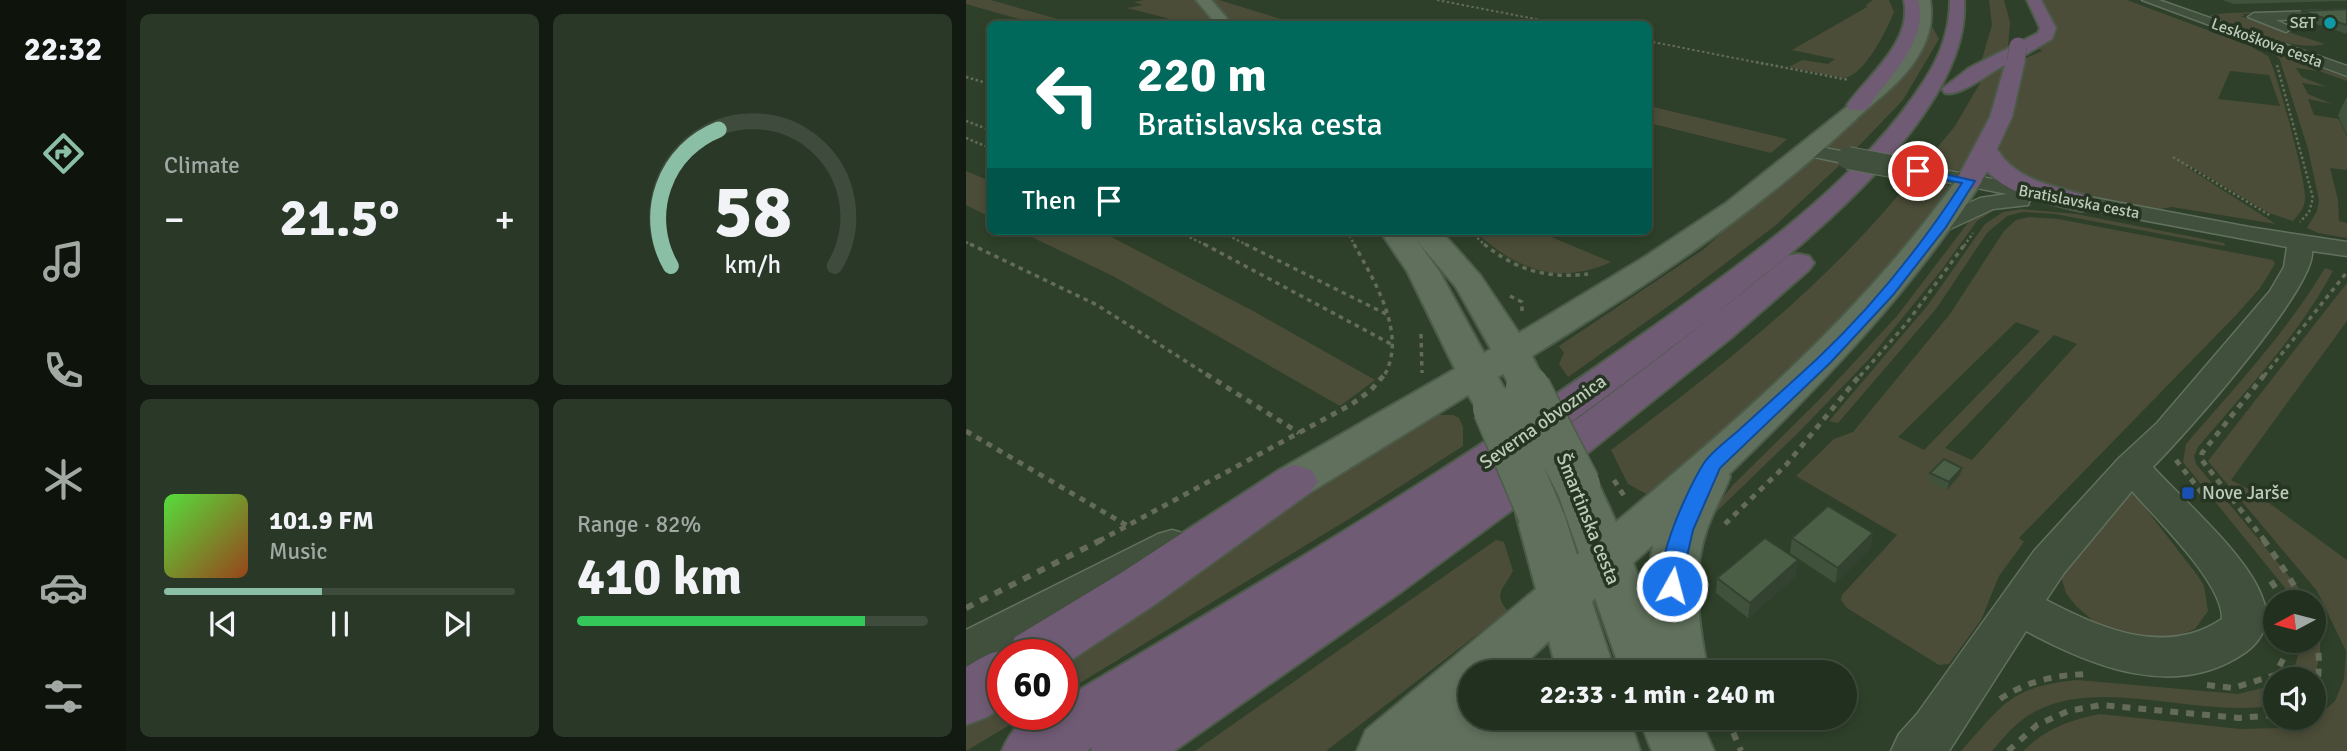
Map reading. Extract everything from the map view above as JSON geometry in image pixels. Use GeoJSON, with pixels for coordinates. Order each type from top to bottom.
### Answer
{"type":"FeatureCollection","features":[{"type":"Feature","properties":{"kind":"highway"},"geometry":{"type":"LineString","coordinates":[[1851,98],[1905,41],[1915,15],[1910,0]]}},
{"type":"Feature","properties":{"kind":"highway"},"geometry":{"type":"LineString","coordinates":[[1923,0],[1932,9],[1944,33],[1948,75],[1976,72],[2034,44],[2046,35],[2047,26],[2034,0]]}},
{"type":"Feature","properties":{"kind":"highway","name":"Severna obvoznica"},"geometry":{"type":"LineString","coordinates":[[1033,751],[1447,489],[1674,329],[1748,272],[1848,184],[1902,124],[1931,86],[1948,75],[1956,28],[1957,0]]}},
{"type":"Feature","properties":{"kind":"highway","name":"Severna obvoznica"},"geometry":{"type":"LineString","coordinates":[[1122,751],[1468,518],[1684,359],[1760,296],[1861,203],[1903,158],[1973,34],[1972,0]]}},
{"type":"Feature","properties":{"kind":"highway"},"geometry":{"type":"LineString","coordinates":[[1969,181],[1986,151],[2009,94],[2017,45]]}},
{"type":"Feature","properties":{"kind":"highway"},"geometry":{"type":"LineString","coordinates":[[1986,151],[1992,164],[2004,175],[2081,203]]}},
{"type":"Feature","properties":{"kind":"highway"},"geometry":{"type":"LineString","coordinates":[[1059,639],[1139,588],[1295,481]]}},
{"type":"Feature","properties":{"kind":"highway"},"geometry":{"type":"LineString","coordinates":[[966,698],[987,685]]}},
{"type":"Feature","properties":{"kind":"main road"},"geometry":{"type":"LineString","coordinates":[[1203,0],[1221,21]]}},
{"type":"Feature","properties":{"kind":"main road"},"geometry":{"type":"LineString","coordinates":[[1480,295],[1501,307],[1523,312],[1563,308],[1601,284],[1724,218],[1811,150],[1851,98],[1879,92],[1913,50],[1925,19],[1923,0]]}},
{"type":"Feature","properties":{"kind":"main road"},"geometry":{"type":"LineString","coordinates":[[1491,660],[1712,465],[1833,351],[1888,292],[1958,227],[1969,181]]}},
{"type":"Feature","properties":{"kind":"main road","name":"Šmartinska cesta"},"geometry":{"type":"LineString","coordinates":[[1398,235],[1503,380],[1594,480],[1606,558],[1645,660]]}},
{"type":"Feature","properties":{"kind":"main road","name":"Šmartinska cesta"},"geometry":{"type":"LineString","coordinates":[[1428,235],[1480,295],[1583,660]]}},
{"type":"Feature","properties":{"kind":"main road"},"geometry":{"type":"LineString","coordinates":[[1295,481],[1503,380],[1601,284]]}},
{"type":"Feature","properties":{"kind":"main road"},"geometry":{"type":"LineString","coordinates":[[1677,660],[1672,612],[1673,565],[1683,530],[1712,465]]}},
{"type":"Feature","properties":{"kind":"main road"},"geometry":{"type":"LineString","coordinates":[[1388,751],[1458,689]]}},
{"type":"Feature","properties":{"kind":"main road"},"geometry":{"type":"LineString","coordinates":[[1603,730],[1609,751]]}},
{"type":"Feature","properties":{"kind":"main road"},"geometry":{"type":"LineString","coordinates":[[1674,730],[1683,751]]}},
{"type":"Feature","properties":{"kind":"main road"},"geometry":{"type":"LineString","coordinates":[[1688,730],[1692,751]]}},
{"type":"Feature","properties":{"kind":"main road"},"geometry":{"type":"LineString","coordinates":[[1427,751],[1490,737],[1528,742],[1558,751]]}},
{"type":"Feature","properties":{"kind":"street","name":"Leskoškova cesta"},"geometry":{"type":"LineString","coordinates":[[2148,0],[2286,54],[2347,71]]}},
{"type":"Feature","properties":{"kind":"street"},"geometry":{"type":"LineString","coordinates":[[2244,11],[2347,7]]}},
{"type":"Feature","properties":{"kind":"street"},"geometry":{"type":"LineString","coordinates":[[2185,13],[2224,12]]}},
{"type":"Feature","properties":{"kind":"street"},"geometry":{"type":"LineString","coordinates":[[2305,34],[2253,17],[2347,14]]}},
{"type":"Feature","properties":{"kind":"street"},"geometry":{"type":"LineString","coordinates":[[2286,54],[2328,47]]}},
{"type":"Feature","properties":{"kind":"street"},"geometry":{"type":"LineString","coordinates":[[2286,54],[2344,53]]}},
{"type":"Feature","properties":{"kind":"street","name":"Bratislavska cesta"},"geometry":{"type":"LineString","coordinates":[[1811,150],[2081,203],[2292,229],[2347,249]]}},
{"type":"Feature","properties":{"kind":"street"},"geometry":{"type":"LineString","coordinates":[[1958,227],[1988,203],[1998,201],[2081,203]]}},
{"type":"Feature","properties":{"kind":"street"},"geometry":{"type":"LineString","coordinates":[[1917,751],[1935,730],[2049,562],[2132,467],[2169,431],[2282,294],[2300,257],[2292,229]]}},
{"type":"Feature","properties":{"kind":"street"},"geometry":{"type":"LineString","coordinates":[[2019,606],[2057,628],[2098,645],[2147,656],[2181,658],[2209,653],[2242,631],[2245,617],[2241,597],[2222,568],[2132,467]]}},
{"type":"Feature","properties":{"kind":"street"},"geometry":{"type":"LineString","coordinates":[[966,653],[1295,481]]}},
{"type":"Feature","properties":{"kind":"path"},"geometry":{"type":"LineString","coordinates":[[1437,0],[1546,21]]}},
{"type":"Feature","properties":{"kind":"path"},"geometry":{"type":"LineString","coordinates":[[1652,42],[1854,81],[1851,98]]}},
{"type":"Feature","properties":{"kind":"path"},"geometry":{"type":"LineString","coordinates":[[2173,157],[2292,229],[2309,212],[2313,198],[2286,54]]}},
{"type":"Feature","properties":{"kind":"path"},"geometry":{"type":"LineString","coordinates":[[966,77],[987,84]]}},
{"type":"Feature","properties":{"kind":"path"},"geometry":{"type":"LineString","coordinates":[[966,121],[987,129]]}},
{"type":"Feature","properties":{"kind":"path"},"geometry":{"type":"LineString","coordinates":[[966,138],[987,147]]}},
{"type":"Feature","properties":{"kind":"path"},"geometry":{"type":"LineString","coordinates":[[1717,532],[1786,465],[1824,416],[1906,324],[1958,227]]}},
{"type":"Feature","properties":{"kind":"path"},"geometry":{"type":"LineString","coordinates":[[1185,235],[1391,345]]}},
{"type":"Feature","properties":{"kind":"path"},"geometry":{"type":"LineString","coordinates":[[1227,235],[1387,315]]}},
{"type":"Feature","properties":{"kind":"path"},"geometry":{"type":"LineString","coordinates":[[966,608],[1129,526],[1298,433],[1379,383],[1390,366],[1391,345],[1387,315],[1375,283],[1349,235]]}},
{"type":"Feature","properties":{"kind":"path"},"geometry":{"type":"LineString","coordinates":[[1474,235],[1490,252],[1510,264],[1601,284]]}},
{"type":"Feature","properties":{"kind":"path"},"geometry":{"type":"LineString","coordinates":[[966,242],[1097,305],[1298,433]]}},
{"type":"Feature","properties":{"kind":"path"},"geometry":{"type":"LineString","coordinates":[[2303,585],[2201,459],[2211,442],[2347,272]]}},
{"type":"Feature","properties":{"kind":"path"},"geometry":{"type":"LineString","coordinates":[[966,431],[1139,533]]}},
{"type":"Feature","properties":{"kind":"path"},"geometry":{"type":"LineString","coordinates":[[2176,452],[2178,463],[2209,502]]}},
{"type":"Feature","properties":{"kind":"path","name":"Šmartinska cesta"},"geometry":{"type":"LineString","coordinates":[[1594,480],[1630,505]]}},
{"type":"Feature","properties":{"kind":"path"},"geometry":{"type":"LineString","coordinates":[[2264,572],[2277,590]]}},
{"type":"Feature","properties":{"kind":"path"},"geometry":{"type":"LineString","coordinates":[[2008,751],[2023,733],[2046,718],[2080,707],[2121,706],[2236,717],[2263,716]]}},
{"type":"Feature","properties":{"kind":"path"},"geometry":{"type":"LineString","coordinates":[[1732,730],[1741,751]]}},
{"type":"Feature","properties":{"kind":"green space"},"geometry":{"type":"Polygon","coordinates":[[[966,0],[991,0],[1064,21],[1026,21],[966,4],[966,0]]]}},
{"type":"Feature","properties":{"kind":"green space"},"geometry":{"type":"Polygon","coordinates":[[[1194,0],[1213,21],[1178,21],[1127,8],[1143,5],[1134,2],[1194,0]]]}},
{"type":"Feature","properties":{"kind":"green space"},"geometry":{"type":"Polygon","coordinates":[[[1211,0],[1219,0],[1287,21],[1232,21],[1211,0]]]}},
{"type":"Feature","properties":{"kind":"green space"},"geometry":{"type":"Polygon","coordinates":[[[1873,0],[1889,0],[1894,12],[1874,51],[1860,69],[1844,78],[1789,67],[1802,60],[1828,64],[1835,59],[1792,50],[1867,7],[1873,0]]]}},
{"type":"Feature","properties":{"kind":"green space"},"geometry":{"type":"Polygon","coordinates":[[[1989,0],[2004,0],[2010,22],[2008,49],[1991,55],[1994,57],[1984,61],[1982,59],[1992,25],[1989,0]]]}},
{"type":"Feature","properties":{"kind":"green space"},"geometry":{"type":"Polygon","coordinates":[[[2041,0],[2127,0],[2250,46],[2268,56],[2284,103],[2304,187],[2304,205],[2293,221],[2269,213],[2192,167],[2185,166],[2276,224],[2172,207],[2160,209],[2087,196],[2025,180],[1998,154],[2024,74],[2026,58],[2042,51],[2037,47],[2055,34],[2054,23],[2041,0]],[[2230,71],[2218,99],[2280,106],[2269,75],[2230,71]]]}},
{"type":"Feature","properties":{"kind":"green space"},"geometry":{"type":"Polygon","coordinates":[[[2347,9],[2240,16],[2325,44],[2312,46],[2283,42],[2209,15],[2228,13],[2347,9]]]}},
{"type":"Feature","properties":{"kind":"green space"},"geometry":{"type":"Polygon","coordinates":[[[1929,21],[1939,39],[1903,100],[1852,153],[1830,147],[1828,145],[1835,136],[1892,86],[1929,21]]]}},
{"type":"Feature","properties":{"kind":"green space"},"geometry":{"type":"Polygon","coordinates":[[[2276,55],[2286,56],[2347,78],[2347,81],[2319,71],[2296,68],[2302,77],[2327,87],[2302,83],[2308,94],[2332,104],[2308,99],[2314,115],[2339,119],[2347,137],[2347,170],[2330,168],[2338,200],[2339,221],[2347,223],[2347,238],[2318,233],[2307,228],[2317,211],[2319,200],[2308,149],[2280,60],[2276,55]]]}},
{"type":"Feature","properties":{"kind":"green space"},"geometry":{"type":"Polygon","coordinates":[[[2005,64],[1990,112],[1964,171],[1922,166],[1955,126],[1983,78],[2005,64]]]}},
{"type":"Feature","properties":{"kind":"green space"},"geometry":{"type":"Polygon","coordinates":[[[1652,107],[1787,139],[1771,153],[1652,124],[1652,107]]]}},
{"type":"Feature","properties":{"kind":"green space"},"geometry":{"type":"Polygon","coordinates":[[[1814,159],[1843,162],[1776,225],[1677,300],[1568,377],[1559,364],[1564,353],[1559,346],[1704,249],[1741,215],[1814,159]]]}},
{"type":"Feature","properties":{"kind":"green space"},"geometry":{"type":"Polygon","coordinates":[[[966,171],[987,180],[987,216],[966,205],[966,171]]]}},
{"type":"Feature","properties":{"kind":"green space"},"geometry":{"type":"Polygon","coordinates":[[[1914,176],[1943,182],[1951,187],[1919,234],[1808,362],[1652,497],[1628,484],[1611,450],[1771,323],[1846,253],[1914,176]]]}},
{"type":"Feature","properties":{"kind":"green space"},"geometry":{"type":"Polygon","coordinates":[[[2010,204],[2035,205],[1996,209],[1977,221],[1943,268],[1869,359],[1801,430],[1712,516],[1709,514],[1733,485],[1820,399],[1897,316],[1970,220],[1988,208],[2010,204]]]}},
{"type":"Feature","properties":{"kind":"green space"},"geometry":{"type":"Polygon","coordinates":[[[2021,209],[2076,214],[2224,243],[2225,246],[2055,214],[2023,212],[2007,216],[1987,233],[1936,309],[1838,423],[1829,421],[1928,305],[1985,224],[2003,212],[2021,209]]]}},
{"type":"Feature","properties":{"kind":"green space"},"geometry":{"type":"Polygon","coordinates":[[[2029,217],[2058,219],[2273,260],[2275,264],[2260,288],[2237,314],[2019,538],[2024,542],[1999,576],[1981,620],[1949,664],[1939,665],[1847,608],[1841,600],[1842,595],[1897,535],[1796,476],[1834,439],[1853,432],[1950,314],[2004,231],[2016,220],[2029,217]],[[2016,322],[1898,437],[1924,450],[2040,331],[2016,322]],[[2054,335],[1945,448],[1972,460],[2077,344],[2054,335]]]}},
{"type":"Feature","properties":{"kind":"green space"},"geometry":{"type":"Polygon","coordinates":[[[1027,235],[1108,235],[1255,312],[1375,380],[1340,406],[1113,276],[1027,235]]]}},
{"type":"Feature","properties":{"kind":"green space"},"geometry":{"type":"Polygon","coordinates":[[[1480,235],[1547,235],[1611,262],[1573,273],[1555,273],[1521,264],[1480,235]]]}},
{"type":"Feature","properties":{"kind":"green space"},"geometry":{"type":"Polygon","coordinates":[[[2325,268],[2333,271],[2304,318],[2198,447],[2194,456],[2196,464],[2300,590],[2286,590],[2183,462],[2186,444],[2277,337],[2325,268]]]}},
{"type":"Feature","properties":{"kind":"green space"},"geometry":{"type":"Polygon","coordinates":[[[2347,283],[2347,321],[2231,480],[2254,492],[2347,560],[2347,751],[2023,751],[2058,726],[2100,714],[2240,729],[2326,730],[2326,709],[2335,701],[2344,679],[2346,651],[2326,610],[2326,590],[2316,590],[2208,461],[2347,283]]]}},
{"type":"Feature","properties":{"kind":"green space"},"geometry":{"type":"Polygon","coordinates":[[[1429,415],[1453,415],[1459,418],[1463,427],[1463,446],[1078,684],[1078,642],[1429,415]]]}},
{"type":"Feature","properties":{"kind":"green space"},"geometry":{"type":"Polygon","coordinates":[[[2128,493],[2135,495],[2204,586],[2208,611],[2195,629],[2166,638],[2119,634],[2092,620],[2066,593],[2062,580],[2063,568],[2128,493]]]}},
{"type":"Feature","properties":{"kind":"green space"},"geometry":{"type":"Polygon","coordinates":[[[1496,540],[1504,542],[1513,571],[1500,595],[1508,611],[1326,751],[1195,751],[1496,540]]]}},
{"type":"Feature","properties":{"kind":"green space"},"geometry":{"type":"Polygon","coordinates":[[[2299,653],[2319,653],[2316,667],[2294,667],[2299,653]]]}},
{"type":"Feature","properties":{"kind":"green space"},"geometry":{"type":"Polygon","coordinates":[[[2077,680],[2238,694],[2263,688],[2263,706],[2216,707],[2121,697],[2062,701],[2023,719],[1992,751],[1961,751],[2010,700],[2037,687],[2077,680]]]}},
{"type":"Feature","properties":{"kind":"green space"},"geometry":{"type":"Polygon","coordinates":[[[987,708],[987,730],[1001,730],[966,751],[966,721],[987,708]]]}},
{"type":"Feature","properties":{"kind":"building"},"geometry":{"type":"Polygon","coordinates":[[[2347,9],[2347,25],[2301,11],[2347,9]]]}},
{"type":"Feature","properties":{"kind":"building"},"geometry":{"type":"Polygon","coordinates":[[[1944,459],[1962,468],[1949,482],[1930,473],[1944,459]]]}},
{"type":"Feature","properties":{"kind":"building"},"geometry":{"type":"Polygon","coordinates":[[[1828,506],[1873,533],[1838,568],[1792,538],[1828,506]]]}},
{"type":"Feature","properties":{"kind":"building"},"geometry":{"type":"Polygon","coordinates":[[[1765,538],[1798,560],[1750,603],[1717,578],[1765,538]]]}},
{"type":"Feature","properties":{"kind":"place","name":"S&T"},"geometry":{"type":"Point","coordinates":[2330,23]}},
{"type":"Feature","properties":{"kind":"place","name":"Nove Jarše"},"geometry":{"type":"Point","coordinates":[2188,493]}},
{"type":"Feature","properties":{"kind":"route"},"geometry":{"type":"LineString","coordinates":[[1672,586],[1677,548],[1712,465],[1826,359],[1888,292],[1942,224],[1969,181],[1918,171]]}}]}
